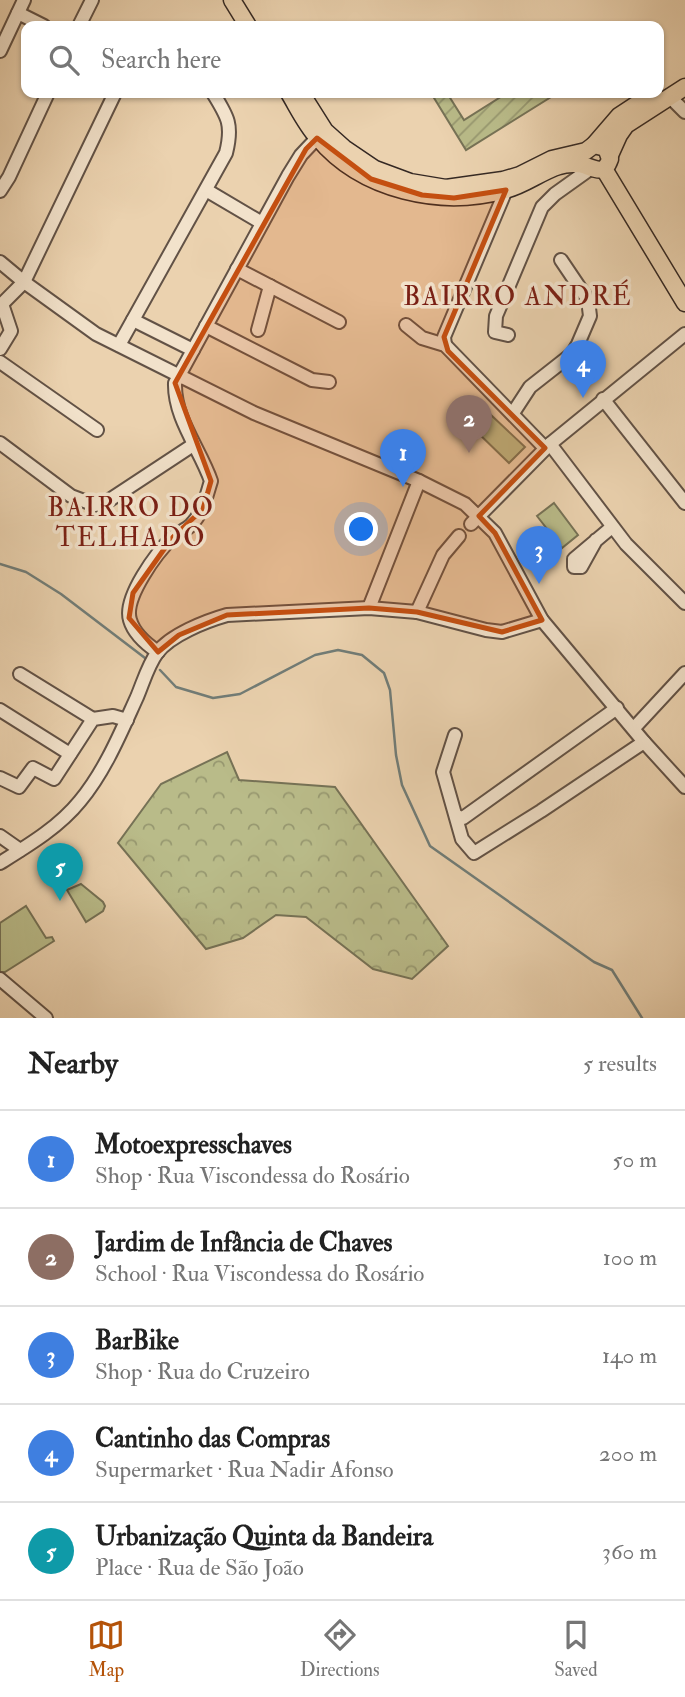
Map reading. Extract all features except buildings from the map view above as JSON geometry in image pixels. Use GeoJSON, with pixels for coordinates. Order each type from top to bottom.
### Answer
{"type":"FeatureCollection","features":[{"type":"Feature","properties":{"kind":"main road"},"geometry":{"type":"LineString","coordinates":[[232,0],[245,21]]}},
{"type":"Feature","properties":{"kind":"main road"},"geometry":{"type":"LineString","coordinates":[[244,0],[257,21]]}},
{"type":"Feature","properties":{"kind":"main road"},"geometry":{"type":"LineString","coordinates":[[664,89],[685,74]]}},
{"type":"Feature","properties":{"kind":"main road"},"geometry":{"type":"LineString","coordinates":[[664,90],[685,87]]}},
{"type":"Feature","properties":{"kind":"main road"},"geometry":{"type":"LineString","coordinates":[[293,98],[339,159],[371,179],[407,192],[454,198],[506,190],[557,167],[595,159],[654,98]]}},
{"type":"Feature","properties":{"kind":"main road"},"geometry":{"type":"LineString","coordinates":[[303,98],[321,134],[375,169],[410,181],[446,188],[503,180],[557,157],[595,159]]}},
{"type":"Feature","properties":{"kind":"main road"},"geometry":{"type":"LineString","coordinates":[[595,159],[685,303]]}},
{"type":"Feature","properties":{"kind":"street"},"geometry":{"type":"LineString","coordinates":[[0,51],[24,0]]}},
{"type":"Feature","properties":{"kind":"street"},"geometry":{"type":"LineString","coordinates":[[82,21],[92,0]]}},
{"type":"Feature","properties":{"kind":"street"},"geometry":{"type":"LineString","coordinates":[[18,13],[34,21]]}},
{"type":"Feature","properties":{"kind":"street"},"geometry":{"type":"LineString","coordinates":[[664,94],[685,112]]}},
{"type":"Feature","properties":{"kind":"street"},"geometry":{"type":"LineString","coordinates":[[0,203],[9,177],[46,98]]}},
{"type":"Feature","properties":{"kind":"street"},"geometry":{"type":"LineString","coordinates":[[0,349],[12,331],[1,305],[24,282],[113,98]]}},
{"type":"Feature","properties":{"kind":"street"},"geometry":{"type":"LineString","coordinates":[[119,345],[226,153],[231,134],[228,117],[216,98]]}},
{"type":"Feature","properties":{"kind":"street"},"geometry":{"type":"LineString","coordinates":[[158,652],[146,644],[134,630],[129,618],[133,593],[172,538],[191,525],[203,509],[211,481],[193,445],[176,399],[174,383],[297,161],[321,134]]}},
{"type":"Feature","properties":{"kind":"street"},"geometry":{"type":"LineString","coordinates":[[508,335],[495,332],[496,316],[536,217],[550,198],[595,159]]}},
{"type":"Feature","properties":{"kind":"street"},"geometry":{"type":"LineString","coordinates":[[0,191],[9,177]]}},
{"type":"Feature","properties":{"kind":"street"},"geometry":{"type":"LineString","coordinates":[[206,190],[262,223]]}},
{"type":"Feature","properties":{"kind":"street"},"geometry":{"type":"LineString","coordinates":[[445,345],[444,337],[506,190]]}},
{"type":"Feature","properties":{"kind":"street"},"geometry":{"type":"LineString","coordinates":[[513,414],[530,387],[572,354],[590,316],[587,300],[561,260]]}},
{"type":"Feature","properties":{"kind":"street"},"geometry":{"type":"LineString","coordinates":[[0,262],[96,334],[254,413],[419,481],[465,504],[475,520],[495,533],[542,620],[644,742],[679,775],[685,787]]}},
{"type":"Feature","properties":{"kind":"street"},"geometry":{"type":"LineString","coordinates":[[237,269],[339,322]]}},
{"type":"Feature","properties":{"kind":"street"},"geometry":{"type":"LineString","coordinates":[[258,330],[270,286]]}},
{"type":"Feature","properties":{"kind":"street"},"geometry":{"type":"LineString","coordinates":[[133,320],[193,350]]}},
{"type":"Feature","properties":{"kind":"street"},"geometry":{"type":"LineString","coordinates":[[406,325],[422,338],[445,345],[547,446],[636,556],[685,603]]}},
{"type":"Feature","properties":{"kind":"street"},"geometry":{"type":"LineString","coordinates":[[205,326],[312,380],[328,382]]}},
{"type":"Feature","properties":{"kind":"street"},"geometry":{"type":"LineString","coordinates":[[475,520],[547,446],[685,334]]}},
{"type":"Feature","properties":{"kind":"street"},"geometry":{"type":"LineString","coordinates":[[0,362],[97,430]]}},
{"type":"Feature","properties":{"kind":"street"},"geometry":{"type":"LineString","coordinates":[[603,400],[684,501]]}},
{"type":"Feature","properties":{"kind":"street"},"geometry":{"type":"LineString","coordinates":[[0,443],[71,496],[95,505],[108,501],[193,445]]}},
{"type":"Feature","properties":{"kind":"street"},"geometry":{"type":"LineString","coordinates":[[369,608],[419,481]]}},
{"type":"Feature","properties":{"kind":"street"},"geometry":{"type":"LineString","coordinates":[[596,540],[612,527]]}},
{"type":"Feature","properties":{"kind":"street"},"geometry":{"type":"LineString","coordinates":[[417,612],[438,564],[459,536]]}},
{"type":"Feature","properties":{"kind":"street"},"geometry":{"type":"LineString","coordinates":[[0,863],[50,830],[80,801],[107,759],[158,652],[179,635],[208,620],[227,615],[369,608],[417,612],[486,631],[502,632],[542,620]]}},
{"type":"Feature","properties":{"kind":"street"},"geometry":{"type":"LineString","coordinates":[[634,728],[685,673]]}},
{"type":"Feature","properties":{"kind":"street"},"geometry":{"type":"LineString","coordinates":[[20,674],[93,719],[113,716],[127,720]]}},
{"type":"Feature","properties":{"kind":"street"},"geometry":{"type":"LineString","coordinates":[[456,816],[463,818],[617,708]]}},
{"type":"Feature","properties":{"kind":"street"},"geometry":{"type":"LineString","coordinates":[[0,710],[70,754]]}},
{"type":"Feature","properties":{"kind":"street"},"geometry":{"type":"LineString","coordinates":[[0,778],[19,787],[33,768],[54,779],[93,719]]}},
{"type":"Feature","properties":{"kind":"street"},"geometry":{"type":"LineString","coordinates":[[455,735],[443,772],[462,839],[474,853],[644,742]]}},
{"type":"Feature","properties":{"kind":"street"},"geometry":{"type":"LineString","coordinates":[[0,836],[20,850]]}},
{"type":"Feature","properties":{"kind":"street"},"geometry":{"type":"LineString","coordinates":[[0,979],[46,1018]]}},
{"type":"Feature","properties":{"kind":"highlighted area"},"geometry":{"type":"Polygon","coordinates":[[[317,138],[371,179],[422,195],[454,198],[506,190],[444,337],[448,351],[545,448],[479,516],[495,533],[542,620],[502,632],[417,612],[369,608],[227,615],[179,635],[158,652],[129,618],[133,593],[172,538],[203,509],[211,481],[175,383],[306,149],[317,138]]]}},
{"type":"Feature","properties":{"kind":"green space"},"geometry":{"type":"Polygon","coordinates":[[[434,98],[450,98],[464,120],[499,98],[549,98],[466,150],[434,98]]]}},
{"type":"Feature","properties":{"kind":"green space"},"geometry":{"type":"Polygon","coordinates":[[[491,415],[525,447],[509,463],[476,431],[491,415]]]}},
{"type":"Feature","properties":{"kind":"green space"},"geometry":{"type":"Polygon","coordinates":[[[554,503],[578,535],[562,548],[537,516],[554,503]]]}},
{"type":"Feature","properties":{"kind":"green space"},"geometry":{"type":"Polygon","coordinates":[[[227,752],[239,780],[335,787],[448,946],[412,979],[373,969],[306,917],[276,915],[243,938],[206,949],[118,843],[161,784],[227,752]]]}},
{"type":"Feature","properties":{"kind":"green space"},"geometry":{"type":"Polygon","coordinates":[[[81,884],[105,906],[103,911],[86,922],[67,890],[81,884]]]}},
{"type":"Feature","properties":{"kind":"green space"},"geometry":{"type":"Polygon","coordinates":[[[26,906],[46,938],[52,937],[54,941],[5,972],[0,972],[0,923],[26,906]]]}},
{"type":"Feature","properties":{"kind":"waterway"},"geometry":{"type":"LineString","coordinates":[[0,564],[26,572],[61,594],[145,658]]}},
{"type":"Feature","properties":{"kind":"waterway"},"geometry":{"type":"LineString","coordinates":[[160,670],[176,687],[213,698],[240,694],[315,655],[338,650],[362,655],[384,673],[390,690],[396,755],[402,785],[430,846],[594,962],[612,970],[642,1018]]}},
{"type":"Feature","properties":{"kind":"place","name":"Cantinho das Compras"},"geometry":{"type":"Point","coordinates":[583,398]}},
{"type":"Feature","properties":{"kind":"place","name":"Jardim de Infância de Chaves"},"geometry":{"type":"Point","coordinates":[469,453]}},
{"type":"Feature","properties":{"kind":"place","name":"Motoexpresschaves"},"geometry":{"type":"Point","coordinates":[403,487]}},
{"type":"Feature","properties":{"kind":"place","name":"BarBike"},"geometry":{"type":"Point","coordinates":[539,584]}},
{"type":"Feature","properties":{"kind":"place","name":"Urbanização Quinta da Bandeira"},"geometry":{"type":"Point","coordinates":[60,901]}},
{"type":"Feature","properties":{"kind":"district","name":"BAIRRO ANDRÉ"},"geometry":{"type":"Point","coordinates":[518,297]}},
{"type":"Feature","properties":{"kind":"district","name":"BAIRRO DO TELHADO"},"geometry":{"type":"Point","coordinates":[131,523]}}]}
